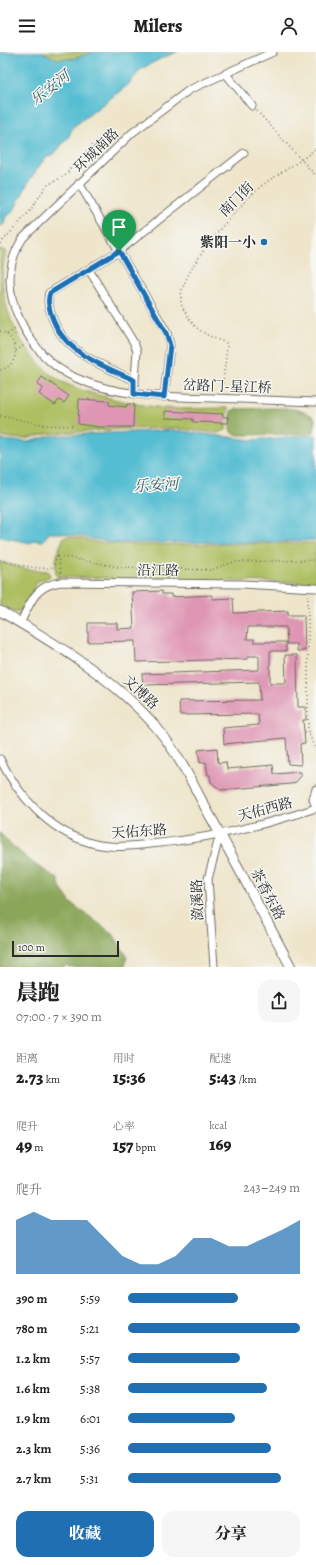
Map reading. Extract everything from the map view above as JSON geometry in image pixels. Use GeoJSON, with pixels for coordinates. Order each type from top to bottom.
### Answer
{"type":"FeatureCollection","features":[{"type":"Feature","properties":{"kind":"main road","name":"文博路"},"geometry":{"type":"LineString","coordinates":[[0,611],[91,669],[111,684],[143,713],[173,749],[220,834]]}},
{"type":"Feature","properties":{"kind":"main road","name":"茶香东路"},"geometry":{"type":"LineString","coordinates":[[220,834],[291,967]]}},
{"type":"Feature","properties":{"kind":"street","name":"环城南路"},"geometry":{"type":"LineString","coordinates":[[164,397],[170,345],[166,333],[80,183],[132,133],[189,90],[273,52]]}},
{"type":"Feature","properties":{"kind":"street"},"geometry":{"type":"LineString","coordinates":[[226,74],[252,106]]}},
{"type":"Feature","properties":{"kind":"street"},"geometry":{"type":"LineString","coordinates":[[134,380],[98,364],[69,345],[59,334],[53,322],[49,308],[50,293],[119,251],[244,153]]}},
{"type":"Feature","properties":{"kind":"street","name":"岔路门-星江桥"},"geometry":{"type":"LineString","coordinates":[[80,183],[24,238],[17,247],[10,265],[10,287],[15,310],[30,340],[41,354],[56,367],[75,378],[134,394],[164,397],[316,402]]}},
{"type":"Feature","properties":{"kind":"street"},"geometry":{"type":"LineString","coordinates":[[89,270],[134,343],[137,351],[134,394]]}},
{"type":"Feature","properties":{"kind":"street","name":"沿江路"},"geometry":{"type":"LineString","coordinates":[[20,623],[37,592],[43,586],[62,582],[316,588]]}},
{"type":"Feature","properties":{"kind":"street","name":"天佑东路"},"geometry":{"type":"LineString","coordinates":[[0,759],[16,787],[36,810],[68,832],[86,842],[118,847],[188,840],[220,834]]}},
{"type":"Feature","properties":{"kind":"street"},"geometry":{"type":"LineString","coordinates":[[316,789],[313,798],[316,807]]}},
{"type":"Feature","properties":{"kind":"street","name":"天佑西路"},"geometry":{"type":"LineString","coordinates":[[220,834],[289,817],[316,807]]}},
{"type":"Feature","properties":{"kind":"street","name":"潋溪路"},"geometry":{"type":"LineString","coordinates":[[214,967],[208,879],[220,834]]}},
{"type":"Feature","properties":{"kind":"path"},"geometry":{"type":"LineString","coordinates":[[252,106],[316,176]]}},
{"type":"Feature","properties":{"kind":"path"},"geometry":{"type":"LineString","coordinates":[[0,244],[30,211],[46,186],[63,177],[75,162],[108,131],[120,144]]}},
{"type":"Feature","properties":{"kind":"path","name":"南门街"},"geometry":{"type":"LineString","coordinates":[[221,399],[227,347],[226,343],[196,328],[181,302],[182,289],[191,269],[216,233],[259,188],[302,161],[316,148]]}},
{"type":"Feature","properties":{"kind":"path"},"geometry":{"type":"LineString","coordinates":[[8,334],[22,326]]}},
{"type":"Feature","properties":{"kind":"path"},"geometry":{"type":"LineString","coordinates":[[0,331],[8,334],[14,342],[16,351],[13,361],[9,366],[0,370]]}},
{"type":"Feature","properties":{"kind":"path"},"geometry":{"type":"LineString","coordinates":[[16,351],[30,340]]}},
{"type":"Feature","properties":{"kind":"path"},"geometry":{"type":"LineString","coordinates":[[0,416],[46,424],[73,426]]}},
{"type":"Feature","properties":{"kind":"path"},"geometry":{"type":"LineString","coordinates":[[0,560],[22,565],[48,568],[53,566],[58,556]]}},
{"type":"Feature","properties":{"kind":"path"},"geometry":{"type":"LineString","coordinates":[[58,556],[119,567],[211,570],[234,562],[316,560]]}},
{"type":"Feature","properties":{"kind":"path"},"geometry":{"type":"LineString","coordinates":[[58,556],[62,582]]}},
{"type":"Feature","properties":{"kind":"path"},"geometry":{"type":"LineString","coordinates":[[308,587],[308,731],[310,739],[316,748]]}},
{"type":"Feature","properties":{"kind":"green space"},"geometry":{"type":"Polygon","coordinates":[[[42,52],[93,52],[81,57],[60,59],[54,58],[42,52]]]}},
{"type":"Feature","properties":{"kind":"green space"},"geometry":{"type":"Polygon","coordinates":[[[0,249],[6,252],[3,268],[3,284],[5,301],[13,325],[24,344],[38,362],[54,377],[73,387],[85,391],[112,399],[152,407],[172,409],[228,408],[226,430],[217,433],[174,428],[121,429],[47,434],[25,439],[0,437],[0,249]]]}},
{"type":"Feature","properties":{"kind":"green space"},"geometry":{"type":"Polygon","coordinates":[[[236,409],[294,409],[305,412],[315,418],[314,432],[309,434],[238,435],[233,434],[230,430],[231,411],[236,409]]]}},
{"type":"Feature","properties":{"kind":"green space"},"geometry":{"type":"Polygon","coordinates":[[[69,536],[101,543],[139,545],[316,543],[316,583],[57,577],[55,568],[58,551],[64,537],[69,536]]]}},
{"type":"Feature","properties":{"kind":"green space"},"geometry":{"type":"Polygon","coordinates":[[[0,562],[26,569],[48,571],[50,576],[37,582],[25,607],[17,612],[0,606],[0,562]]]}},
{"type":"Feature","properties":{"kind":"green space"},"geometry":{"type":"Polygon","coordinates":[[[0,833],[8,842],[33,863],[58,879],[61,889],[71,903],[113,934],[127,956],[125,967],[69,967],[66,965],[64,967],[0,967],[0,833]]]}},
{"type":"Feature","properties":{"kind":"water","name":"乐安河"},"geometry":{"type":"Polygon","coordinates":[[[0,52],[42,52],[57,59],[73,59],[93,52],[177,52],[141,69],[128,85],[73,127],[68,138],[54,154],[45,158],[29,181],[13,212],[6,216],[4,224],[0,227],[0,52]]]}},
{"type":"Feature","properties":{"kind":"water","name":"乐安河"},"geometry":{"type":"Polygon","coordinates":[[[172,430],[252,440],[316,435],[316,540],[278,542],[114,543],[63,533],[49,533],[43,541],[34,540],[31,543],[0,537],[0,440],[29,442],[50,436],[172,430]]]}},
{"type":"Feature","properties":{"kind":"building"},"geometry":{"type":"Polygon","coordinates":[[[42,377],[69,396],[64,403],[59,400],[55,405],[39,394],[43,388],[37,384],[42,377]]]}},
{"type":"Feature","properties":{"kind":"building"},"geometry":{"type":"Polygon","coordinates":[[[79,399],[109,401],[109,405],[126,407],[127,404],[134,404],[133,427],[99,427],[78,424],[79,399]]]}},
{"type":"Feature","properties":{"kind":"building"},"geometry":{"type":"Polygon","coordinates":[[[165,411],[223,414],[223,417],[228,417],[228,423],[193,422],[193,419],[165,418],[165,411]]]}},
{"type":"Feature","properties":{"kind":"building"},"geometry":{"type":"Polygon","coordinates":[[[162,591],[162,594],[171,594],[171,597],[212,595],[212,599],[233,598],[234,613],[288,611],[288,615],[304,615],[305,651],[297,651],[297,644],[287,644],[286,627],[248,627],[247,639],[254,639],[254,642],[286,642],[286,651],[270,651],[270,683],[286,683],[285,655],[297,655],[298,707],[306,707],[306,720],[303,720],[305,743],[300,744],[301,765],[288,764],[286,738],[224,744],[223,728],[259,725],[258,714],[180,715],[179,701],[260,700],[259,682],[143,685],[142,674],[259,670],[259,656],[248,656],[248,659],[136,662],[135,641],[88,642],[88,623],[117,623],[117,629],[134,628],[132,592],[162,591]]]}},
{"type":"Feature","properties":{"kind":"building"},"geometry":{"type":"Polygon","coordinates":[[[217,748],[218,763],[226,762],[227,769],[273,765],[274,774],[301,772],[301,776],[296,782],[291,784],[221,790],[211,782],[210,775],[208,775],[206,762],[200,763],[198,750],[217,748]]]}},
{"type":"Feature","properties":{"kind":"place","name":"紫阳一小"},"geometry":{"type":"Point","coordinates":[264,242]}},
{"type":"Feature","properties":{"kind":"route"},"geometry":{"type":"LineString","coordinates":[[119,251],[166,333],[170,345],[164,397],[134,394],[134,380],[98,364],[69,345],[59,334],[53,322],[49,308],[48,297],[50,293],[119,251]]}}]}
